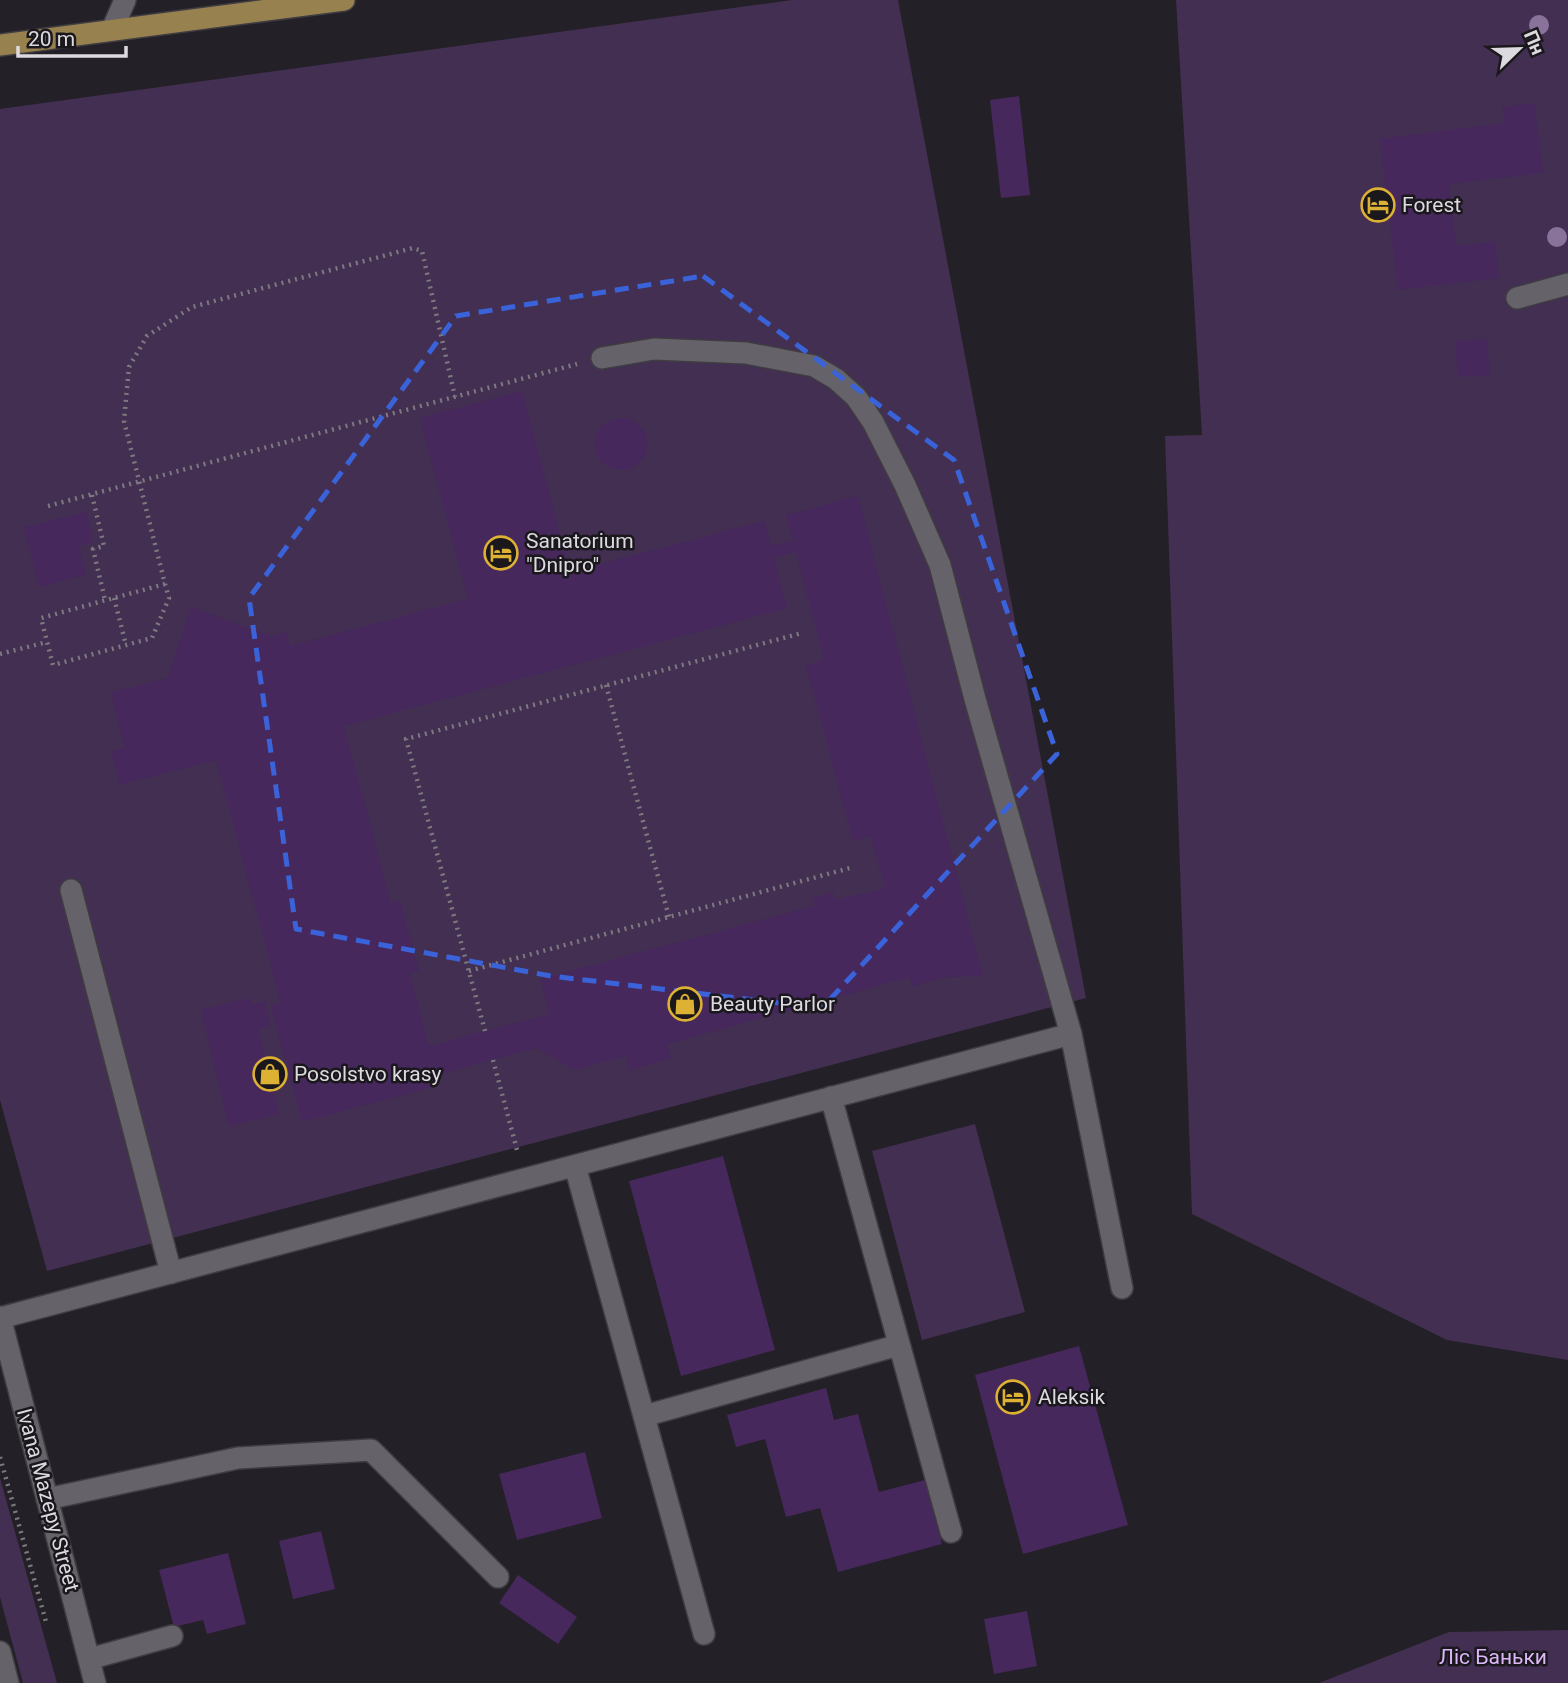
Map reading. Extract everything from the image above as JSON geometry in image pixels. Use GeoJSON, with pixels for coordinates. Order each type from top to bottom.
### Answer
{"type":"FeatureCollection","features":[{"type":"Feature","properties":{"kind":"main road"},"geometry":{"type":"LineString","coordinates":[[0,45],[344,0]]}},
{"type":"Feature","properties":{"kind":"street"},"geometry":{"type":"LineString","coordinates":[[113,30],[125,0]]}},
{"type":"Feature","properties":{"kind":"street"},"geometry":{"type":"LineString","coordinates":[[1517,298],[1568,284]]}},
{"type":"Feature","properties":{"kind":"street"},"geometry":{"type":"LineString","coordinates":[[602,358],[654,349],[746,353],[814,366],[836,379],[856,397],[905,485],[940,565],[1071,1034],[1122,1288]]}},
{"type":"Feature","properties":{"kind":"street"},"geometry":{"type":"LineString","coordinates":[[71,890],[171,1273]]}},
{"type":"Feature","properties":{"kind":"street"},"geometry":{"type":"LineString","coordinates":[[0,1318],[1071,1034]]}},
{"type":"Feature","properties":{"kind":"street"},"geometry":{"type":"LineString","coordinates":[[831,1097],[951,1532]]}},
{"type":"Feature","properties":{"kind":"street"},"geometry":{"type":"LineString","coordinates":[[575,1166],[704,1634]]}},
{"type":"Feature","properties":{"kind":"street","name":"Ivana Mazepy Street"},"geometry":{"type":"LineString","coordinates":[[0,1318],[95,1683]]}},
{"type":"Feature","properties":{"kind":"street"},"geometry":{"type":"LineString","coordinates":[[644,1416],[900,1345]]}},
{"type":"Feature","properties":{"kind":"street"},"geometry":{"type":"LineString","coordinates":[[47,1499],[238,1458],[371,1450],[498,1577]]}},
{"type":"Feature","properties":{"kind":"street"},"geometry":{"type":"LineString","coordinates":[[89,1658],[172,1636]]}},
{"type":"Feature","properties":{"kind":"street"},"geometry":{"type":"LineString","coordinates":[[0,1652],[8,1683]]}},
{"type":"Feature","properties":{"kind":"path"},"geometry":{"type":"LineString","coordinates":[[165,584],[41,618],[53,664],[152,638],[169,598],[124,421],[129,367],[147,336],[192,307],[414,248],[422,251],[455,397]]}},
{"type":"Feature","properties":{"kind":"path"},"geometry":{"type":"LineString","coordinates":[[48,506],[602,358]]}},
{"type":"Feature","properties":{"kind":"path"},"geometry":{"type":"LineString","coordinates":[[92,495],[104,547],[93,549],[105,600]]}},
{"type":"Feature","properties":{"kind":"path"},"geometry":{"type":"LineString","coordinates":[[114,598],[126,645]]}},
{"type":"Feature","properties":{"kind":"path"},"geometry":{"type":"LineString","coordinates":[[485,1031],[406,739],[802,633]]}},
{"type":"Feature","properties":{"kind":"path"},"geometry":{"type":"LineString","coordinates":[[0,654],[47,642]]}},
{"type":"Feature","properties":{"kind":"path"},"geometry":{"type":"LineString","coordinates":[[606,685],[669,918]]}},
{"type":"Feature","properties":{"kind":"path"},"geometry":{"type":"LineString","coordinates":[[468,971],[850,868]]}},
{"type":"Feature","properties":{"kind":"path"},"geometry":{"type":"LineString","coordinates":[[492,1060],[525,1179]]}},
{"type":"Feature","properties":{"kind":"path"},"geometry":{"type":"LineString","coordinates":[[0,1457],[48,1630]]}},
{"type":"Feature","properties":{"kind":"highlighted area"},"geometry":{"type":"Polygon","coordinates":[[[703,276],[954,460],[1057,754],[822,1008],[551,976],[296,929],[249,598],[456,316],[703,276]]]}},
{"type":"Feature","properties":{"kind":"green space","name":"Sanatorium \"Dnipro\""},"geometry":{"type":"Polygon","coordinates":[[[792,0],[898,0],[1086,998],[47,1271],[0,1100],[0,109],[792,0]]]}},
{"type":"Feature","properties":{"kind":"green space"},"geometry":{"type":"Polygon","coordinates":[[[1176,0],[1568,0],[1568,1360],[1447,1340],[1192,1214],[1165,436],[1202,435],[1176,0]]]}},
{"type":"Feature","properties":{"kind":"green space"},"geometry":{"type":"Polygon","coordinates":[[[975,1124],[1025,1312],[922,1340],[872,1151],[975,1124]]]}},
{"type":"Feature","properties":{"kind":"green space"},"geometry":{"type":"Polygon","coordinates":[[[0,1478],[57,1683],[23,1683],[0,1597],[0,1478]]]}},
{"type":"Feature","properties":{"kind":"green space","name":"Ліс Баньки"},"geometry":{"type":"Polygon","coordinates":[[[1568,1630],[1568,1683],[1319,1683],[1449,1632],[1568,1630]]]}},
{"type":"Feature","properties":{"kind":"building"},"geometry":{"type":"Polygon","coordinates":[[[1019,96],[1030,195],[1001,198],[990,100],[1019,96]]]}},
{"type":"Feature","properties":{"kind":"building"},"geometry":{"type":"Polygon","coordinates":[[[1534,103],[1543,173],[1449,184],[1456,246],[1495,241],[1499,278],[1398,290],[1380,139],[1505,123],[1502,107],[1534,103]]]}},
{"type":"Feature","properties":{"kind":"building"},"geometry":{"type":"Polygon","coordinates":[[[1487,339],[1490,375],[1458,377],[1455,341],[1487,339]]]}},
{"type":"Feature","properties":{"kind":"building"},"geometry":{"type":"Polygon","coordinates":[[[522,391],[570,572],[764,521],[771,546],[793,540],[786,515],[858,496],[983,976],[947,977],[912,986],[910,977],[667,1044],[671,1058],[630,1070],[626,1056],[575,1070],[536,1048],[437,1075],[440,1085],[302,1122],[271,1006],[281,1003],[216,760],[120,785],[111,751],[125,748],[111,693],[168,678],[191,607],[271,636],[287,632],[290,646],[468,599],[420,418],[522,391]],[[796,552],[774,558],[787,608],[344,726],[391,903],[400,900],[419,971],[410,973],[429,1046],[550,1014],[540,979],[814,906],[812,898],[833,892],[835,900],[885,888],[871,836],[853,841],[806,665],[824,660],[796,552]]]}},
{"type":"Feature","properties":{"kind":"building"},"geometry":{"type":"Polygon","coordinates":[[[621,418],[631,420],[639,426],[645,434],[645,454],[639,462],[631,468],[621,470],[611,468],[603,462],[597,454],[595,444],[597,434],[603,426],[611,420],[621,418]]]}},
{"type":"Feature","properties":{"kind":"building"},"geometry":{"type":"Polygon","coordinates":[[[86,512],[93,542],[79,546],[86,575],[39,587],[24,527],[86,512]]]}},
{"type":"Feature","properties":{"kind":"building"},"geometry":{"type":"Polygon","coordinates":[[[251,998],[252,1004],[264,1001],[271,1026],[258,1029],[279,1114],[229,1126],[201,1010],[251,998]]]}},
{"type":"Feature","properties":{"kind":"building"},"geometry":{"type":"Polygon","coordinates":[[[723,1156],[775,1350],[681,1376],[629,1181],[723,1156]]]}},
{"type":"Feature","properties":{"kind":"building"},"geometry":{"type":"Polygon","coordinates":[[[1079,1346],[1128,1525],[1023,1554],[975,1375],[1079,1346]]]}},
{"type":"Feature","properties":{"kind":"building"},"geometry":{"type":"Polygon","coordinates":[[[826,1388],[834,1420],[858,1414],[879,1492],[925,1480],[942,1544],[838,1572],[820,1508],[786,1517],[765,1439],[736,1447],[727,1415],[826,1388]]]}},
{"type":"Feature","properties":{"kind":"building"},"geometry":{"type":"Polygon","coordinates":[[[585,1452],[602,1518],[517,1540],[499,1474],[585,1452]]]}},
{"type":"Feature","properties":{"kind":"building"},"geometry":{"type":"Polygon","coordinates":[[[321,1531],[335,1589],[293,1599],[279,1541],[321,1531]]]}},
{"type":"Feature","properties":{"kind":"building"},"geometry":{"type":"Polygon","coordinates":[[[228,1553],[246,1624],[207,1634],[203,1620],[174,1627],[159,1570],[228,1553]]]}},
{"type":"Feature","properties":{"kind":"building"},"geometry":{"type":"Polygon","coordinates":[[[518,1575],[577,1617],[558,1644],[499,1603],[518,1575]]]}},
{"type":"Feature","properties":{"kind":"building"},"geometry":{"type":"Polygon","coordinates":[[[1027,1611],[1037,1666],[994,1674],[984,1619],[1027,1611]]]}},
{"type":"Feature","properties":{"kind":"place","name":"Forest"},"geometry":{"type":"Point","coordinates":[1378,205]}},
{"type":"Feature","properties":{"kind":"place","name":"Sanatorium \"Dnipro\""},"geometry":{"type":"Point","coordinates":[501,553]}},
{"type":"Feature","properties":{"kind":"place","name":"Beauty Parlor"},"geometry":{"type":"Point","coordinates":[685,1004]}},
{"type":"Feature","properties":{"kind":"place","name":"Posolstvo krasy"},"geometry":{"type":"Point","coordinates":[270,1074]}},
{"type":"Feature","properties":{"kind":"place","name":"Aleksik"},"geometry":{"type":"Point","coordinates":[1013,1397]}}]}
